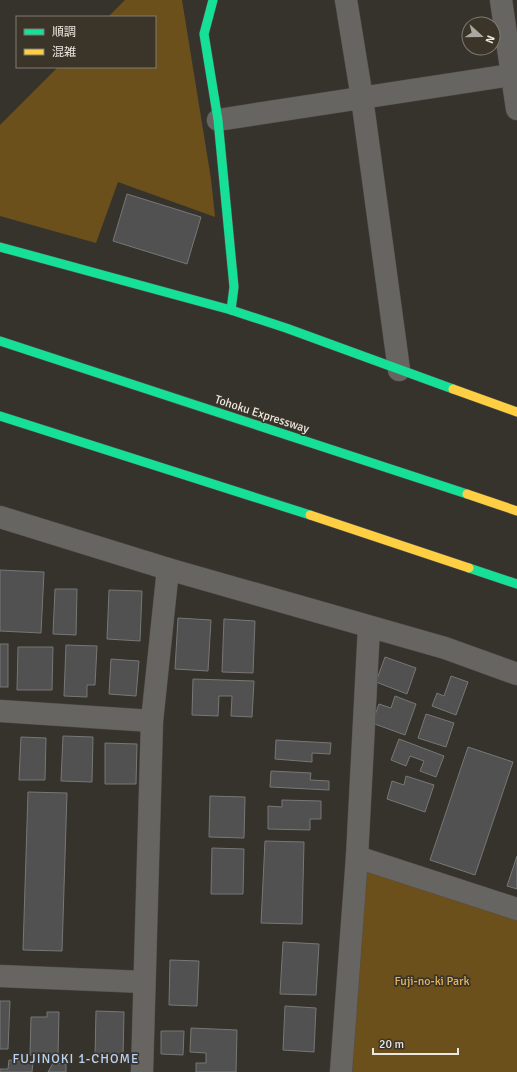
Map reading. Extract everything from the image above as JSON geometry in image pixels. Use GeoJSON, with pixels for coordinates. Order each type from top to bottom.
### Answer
{"type":"FeatureCollection","features":[{"type":"Feature","properties":{"kind":"main road"},"geometry":{"type":"LineString","coordinates":[[213,0],[204,34],[218,120],[234,287],[231,310]]}},
{"type":"Feature","properties":{"kind":"main road"},"geometry":{"type":"LineString","coordinates":[[0,247],[231,310],[286,328],[517,412]]}},
{"type":"Feature","properties":{"kind":"main road","name":"Tohoku Expressway"},"geometry":{"type":"LineString","coordinates":[[0,341],[517,511]]}},
{"type":"Feature","properties":{"kind":"main road"},"geometry":{"type":"LineString","coordinates":[[0,416],[239,491],[517,584]]}},
{"type":"Feature","properties":{"kind":"street"},"geometry":{"type":"LineString","coordinates":[[346,0],[362,98],[399,370]]}},
{"type":"Feature","properties":{"kind":"street"},"geometry":{"type":"LineString","coordinates":[[501,0],[515,74],[517,109]]}},
{"type":"Feature","properties":{"kind":"street"},"geometry":{"type":"LineString","coordinates":[[218,120],[515,74]]}},
{"type":"Feature","properties":{"kind":"street"},"geometry":{"type":"LineString","coordinates":[[0,518],[168,569],[445,648],[517,674]]}},
{"type":"Feature","properties":{"kind":"street"},"geometry":{"type":"LineString","coordinates":[[142,1072],[152,720],[168,569]]}},
{"type":"Feature","properties":{"kind":"street"},"geometry":{"type":"LineString","coordinates":[[341,1072],[357,857],[369,627]]}},
{"type":"Feature","properties":{"kind":"street"},"geometry":{"type":"LineString","coordinates":[[0,711],[152,720]]}},
{"type":"Feature","properties":{"kind":"street"},"geometry":{"type":"LineString","coordinates":[[357,857],[517,909]]}},
{"type":"Feature","properties":{"kind":"street"},"geometry":{"type":"LineString","coordinates":[[0,976],[144,982]]}},
{"type":"Feature","properties":{"kind":"green space"},"geometry":{"type":"Polygon","coordinates":[[[125,0],[182,0],[211,179],[215,217],[118,182],[96,243],[0,216],[0,125],[57,68],[156,68],[156,16],[109,16],[125,0]]]}},
{"type":"Feature","properties":{"kind":"green space","name":"Fuji-no-ki Park"},"geometry":{"type":"Polygon","coordinates":[[[357,857],[517,909],[517,1072],[341,1072],[357,857]]]}},
{"type":"Feature","properties":{"kind":"building"},"geometry":{"type":"Polygon","coordinates":[[[127,194],[201,217],[187,264],[113,241],[127,194]]]}},
{"type":"Feature","properties":{"kind":"building"},"geometry":{"type":"Polygon","coordinates":[[[0,570],[44,572],[41,633],[0,631],[0,570]]]}},
{"type":"Feature","properties":{"kind":"building"},"geometry":{"type":"Polygon","coordinates":[[[55,589],[77,589],[76,635],[53,634],[55,589]]]}},
{"type":"Feature","properties":{"kind":"building"},"geometry":{"type":"Polygon","coordinates":[[[109,590],[142,591],[140,641],[107,639],[109,590]]]}},
{"type":"Feature","properties":{"kind":"building"},"geometry":{"type":"Polygon","coordinates":[[[178,618],[211,620],[208,671],[175,669],[178,618]]]}},
{"type":"Feature","properties":{"kind":"building"},"geometry":{"type":"Polygon","coordinates":[[[224,619],[255,621],[253,673],[222,672],[224,619]]]}},
{"type":"Feature","properties":{"kind":"building"},"geometry":{"type":"Polygon","coordinates":[[[0,644],[8,644],[8,687],[0,687],[0,644]]]}},
{"type":"Feature","properties":{"kind":"building"},"geometry":{"type":"Polygon","coordinates":[[[66,645],[97,646],[95,685],[87,685],[87,697],[64,696],[66,645]]]}},
{"type":"Feature","properties":{"kind":"building"},"geometry":{"type":"Polygon","coordinates":[[[18,647],[53,647],[52,690],[17,690],[18,647]]]}},
{"type":"Feature","properties":{"kind":"building"},"geometry":{"type":"Polygon","coordinates":[[[385,657],[416,668],[407,694],[376,682],[385,657]]]}},
{"type":"Feature","properties":{"kind":"building"},"geometry":{"type":"Polygon","coordinates":[[[111,659],[139,661],[136,696],[109,694],[111,659]]]}},
{"type":"Feature","properties":{"kind":"building"},"geometry":{"type":"Polygon","coordinates":[[[451,676],[468,682],[456,715],[432,706],[437,693],[444,696],[451,676]]]}},
{"type":"Feature","properties":{"kind":"building"},"geometry":{"type":"Polygon","coordinates":[[[193,679],[254,681],[252,717],[231,716],[232,696],[219,696],[218,716],[192,715],[193,679]]]}},
{"type":"Feature","properties":{"kind":"building"},"geometry":{"type":"Polygon","coordinates":[[[395,696],[416,704],[405,735],[372,723],[379,704],[391,708],[395,696]]]}},
{"type":"Feature","properties":{"kind":"building"},"geometry":{"type":"Polygon","coordinates":[[[426,714],[454,723],[446,747],[418,738],[426,714]]]}},
{"type":"Feature","properties":{"kind":"building"},"geometry":{"type":"Polygon","coordinates":[[[63,736],[93,737],[92,782],[61,781],[63,736]]]}},
{"type":"Feature","properties":{"kind":"building"},"geometry":{"type":"Polygon","coordinates":[[[21,737],[46,738],[45,780],[19,780],[21,737]]]}},
{"type":"Feature","properties":{"kind":"building"},"geometry":{"type":"Polygon","coordinates":[[[399,739],[444,756],[436,777],[420,771],[424,761],[410,756],[406,766],[391,760],[399,739]]]}},
{"type":"Feature","properties":{"kind":"building"},"geometry":{"type":"Polygon","coordinates":[[[276,740],[331,743],[330,754],[312,753],[312,762],[275,759],[276,740]]]}},
{"type":"Feature","properties":{"kind":"building"},"geometry":{"type":"Polygon","coordinates":[[[105,743],[137,744],[136,784],[105,784],[105,743]]]}},
{"type":"Feature","properties":{"kind":"building"},"geometry":{"type":"Polygon","coordinates":[[[468,747],[513,762],[475,875],[430,860],[468,747]]]}},
{"type":"Feature","properties":{"kind":"building"},"geometry":{"type":"Polygon","coordinates":[[[271,771],[311,773],[310,780],[329,781],[329,790],[270,787],[271,771]]]}},
{"type":"Feature","properties":{"kind":"building"},"geometry":{"type":"Polygon","coordinates":[[[406,776],[434,785],[425,812],[387,799],[392,781],[404,785],[406,776]]]}},
{"type":"Feature","properties":{"kind":"building"},"geometry":{"type":"Polygon","coordinates":[[[28,792],[67,793],[62,951],[23,950],[28,792]]]}},
{"type":"Feature","properties":{"kind":"building"},"geometry":{"type":"Polygon","coordinates":[[[210,796],[245,797],[244,838],[209,837],[210,796]]]}},
{"type":"Feature","properties":{"kind":"building"},"geometry":{"type":"Polygon","coordinates":[[[282,800],[321,801],[321,819],[310,819],[310,830],[268,829],[268,806],[282,807],[282,800]]]}},
{"type":"Feature","properties":{"kind":"building"},"geometry":{"type":"Polygon","coordinates":[[[265,841],[304,842],[302,924],[261,923],[265,841]]]}},
{"type":"Feature","properties":{"kind":"building"},"geometry":{"type":"Polygon","coordinates":[[[212,848],[244,849],[243,894],[211,894],[212,848]]]}},
{"type":"Feature","properties":{"kind":"building"},"geometry":{"type":"Polygon","coordinates":[[[517,856],[517,889],[507,886],[517,856]]]}},
{"type":"Feature","properties":{"kind":"building"},"geometry":{"type":"Polygon","coordinates":[[[283,942],[319,944],[316,995],[280,994],[283,942]]]}},
{"type":"Feature","properties":{"kind":"building"},"geometry":{"type":"Polygon","coordinates":[[[170,960],[199,961],[197,1006],[169,1005],[170,960]]]}},
{"type":"Feature","properties":{"kind":"building"},"geometry":{"type":"Polygon","coordinates":[[[0,1001],[10,1001],[8,1049],[0,1049],[0,1001]]]}},
{"type":"Feature","properties":{"kind":"building"},"geometry":{"type":"Polygon","coordinates":[[[285,1006],[316,1008],[314,1052],[283,1050],[285,1006]]]}},
{"type":"Feature","properties":{"kind":"building"},"geometry":{"type":"Polygon","coordinates":[[[96,1011],[124,1012],[123,1057],[95,1057],[96,1011]]]}},
{"type":"Feature","properties":{"kind":"building"},"geometry":{"type":"Polygon","coordinates":[[[47,1012],[59,1012],[58,1056],[30,1055],[31,1017],[47,1017],[47,1012]]]}},
{"type":"Feature","properties":{"kind":"building"},"geometry":{"type":"Polygon","coordinates":[[[191,1028],[237,1030],[236,1072],[196,1072],[196,1063],[206,1063],[206,1053],[190,1052],[191,1028]]]}},
{"type":"Feature","properties":{"kind":"building"},"geometry":{"type":"Polygon","coordinates":[[[161,1031],[184,1031],[183,1055],[161,1054],[161,1031]]]}},
{"type":"Feature","properties":{"kind":"building"},"geometry":{"type":"Polygon","coordinates":[[[9,1060],[33,1062],[32,1072],[0,1072],[0,1069],[8,1069],[9,1060]]]}},
{"type":"Feature","properties":{"kind":"building"},"geometry":{"type":"Polygon","coordinates":[[[53,1063],[66,1064],[66,1072],[48,1072],[53,1063]]]}},
{"type":"Feature","properties":{"kind":"traffic: fast"},"geometry":{"type":"LineString","coordinates":[[213,0],[204,34],[218,120],[234,287],[231,310]]}},
{"type":"Feature","properties":{"kind":"traffic: fast"},"geometry":{"type":"LineString","coordinates":[[0,247],[231,310],[286,328],[453,389]]}},
{"type":"Feature","properties":{"kind":"traffic: fast"},"geometry":{"type":"LineString","coordinates":[[0,341],[467,494]]}},
{"type":"Feature","properties":{"kind":"traffic: fast"},"geometry":{"type":"LineString","coordinates":[[0,416],[310,515]]}},
{"type":"Feature","properties":{"kind":"traffic: fast"},"geometry":{"type":"LineString","coordinates":[[469,568],[517,584]]}},
{"type":"Feature","properties":{"kind":"traffic: slow"},"geometry":{"type":"LineString","coordinates":[[453,389],[517,412]]}},
{"type":"Feature","properties":{"kind":"traffic: slow"},"geometry":{"type":"LineString","coordinates":[[467,494],[517,511]]}},
{"type":"Feature","properties":{"kind":"traffic: slow"},"geometry":{"type":"LineString","coordinates":[[310,515],[469,568]]}},
{"type":"Feature","properties":{"kind":"district","name":"FUJINOKI 1-CHOME"},"geometry":{"type":"Point","coordinates":[76,1058]}}]}
